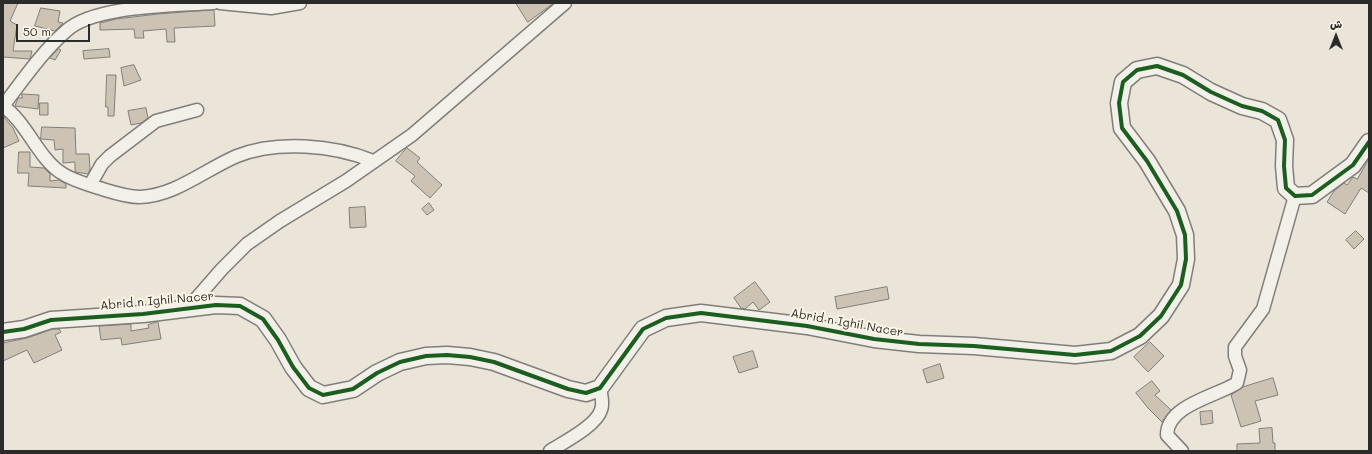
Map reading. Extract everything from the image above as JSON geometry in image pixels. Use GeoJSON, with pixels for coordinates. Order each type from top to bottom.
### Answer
{"type":"FeatureCollection","features":[{"type":"Feature","properties":{"kind":"street"},"geometry":{"type":"LineString","coordinates":[[213,3],[112,12],[80,22],[66,30],[41,57],[3,106],[16,118],[59,172],[90,185],[118,194],[140,197],[162,193],[238,156],[269,148],[312,146],[358,154],[373,161]]}},
{"type":"Feature","properties":{"kind":"street"},"geometry":{"type":"LineString","coordinates":[[220,3],[271,8],[300,3]]}},
{"type":"Feature","properties":{"kind":"street"},"geometry":{"type":"LineString","coordinates":[[188,308],[222,269],[247,244],[280,221],[346,180],[412,134],[565,3]]}},
{"type":"Feature","properties":{"kind":"street","name":"Abrid n Ighil Nacer"},"geometry":{"type":"LineString","coordinates":[[3,332],[24,329],[51,320],[143,314],[216,305],[240,306],[263,319],[278,340],[293,367],[309,388],[323,395],[353,389],[400,362],[426,356],[447,355],[470,357],[494,362],[568,389],[586,393],[600,388],[643,329],[666,318],[701,313],[807,326],[874,339],[918,344],[974,346],[1075,355],[1111,351],[1140,336],[1161,316],[1180,285],[1186,259],[1185,235],[1178,211],[1147,161],[1122,128],[1118,104],[1123,82],[1137,70],[1157,66],[1182,75],[1212,92],[1278,120],[1285,140],[1284,166],[1286,188],[1295,196]]}},
{"type":"Feature","properties":{"kind":"street"},"geometry":{"type":"LineString","coordinates":[[90,185],[106,160],[156,122],[196,110]]}},
{"type":"Feature","properties":{"kind":"street"},"geometry":{"type":"LineString","coordinates":[[1182,451],[1167,435],[1167,428],[1172,420],[1187,406],[1229,389],[1238,383],[1240,370],[1235,356],[1235,347],[1263,309],[1295,196],[1312,195],[1353,165],[1369,142]]}},
{"type":"Feature","properties":{"kind":"street"},"geometry":{"type":"LineString","coordinates":[[550,451],[574,436],[596,419],[601,410],[602,402],[600,388]]}},
{"type":"Feature","properties":{"kind":"building"},"geometry":{"type":"Polygon","coordinates":[[[3,3],[18,3],[10,21],[17,25],[13,51],[32,51],[30,59],[3,57],[3,3]]]}},
{"type":"Feature","properties":{"kind":"building"},"geometry":{"type":"Polygon","coordinates":[[[516,3],[554,3],[528,22],[516,3]]]}},
{"type":"Feature","properties":{"kind":"building"},"geometry":{"type":"Polygon","coordinates":[[[41,8],[60,11],[58,22],[63,23],[55,31],[35,26],[41,8]]]}},
{"type":"Feature","properties":{"kind":"building"},"geometry":{"type":"Polygon","coordinates":[[[214,10],[215,26],[174,28],[175,42],[167,42],[166,29],[143,31],[144,38],[135,38],[134,29],[100,30],[100,23],[116,19],[214,10]]]}},
{"type":"Feature","properties":{"kind":"building"},"geometry":{"type":"Polygon","coordinates":[[[59,49],[61,50],[55,60],[50,58],[59,49]]]}},
{"type":"Feature","properties":{"kind":"building"},"geometry":{"type":"Polygon","coordinates":[[[109,49],[110,57],[84,59],[83,51],[109,49]]]}},
{"type":"Feature","properties":{"kind":"building"},"geometry":{"type":"Polygon","coordinates":[[[134,65],[141,80],[124,86],[121,68],[134,65]]]}},
{"type":"Feature","properties":{"kind":"building"},"geometry":{"type":"Polygon","coordinates":[[[107,75],[116,75],[114,116],[108,116],[108,107],[106,107],[107,75]]]}},
{"type":"Feature","properties":{"kind":"building"},"geometry":{"type":"Polygon","coordinates":[[[22,94],[39,95],[38,109],[15,106],[18,98],[22,98],[22,94]]]}},
{"type":"Feature","properties":{"kind":"building"},"geometry":{"type":"Polygon","coordinates":[[[40,103],[48,103],[48,115],[40,115],[40,103]]]}},
{"type":"Feature","properties":{"kind":"building"},"geometry":{"type":"Polygon","coordinates":[[[146,108],[148,118],[141,123],[131,125],[128,111],[146,108]]]}},
{"type":"Feature","properties":{"kind":"building"},"geometry":{"type":"Polygon","coordinates":[[[3,116],[13,128],[19,141],[3,148],[3,116]]]}},
{"type":"Feature","properties":{"kind":"building"},"geometry":{"type":"Polygon","coordinates":[[[42,127],[75,128],[76,154],[89,154],[90,169],[88,174],[75,172],[75,162],[63,163],[63,149],[55,150],[54,140],[41,139],[42,127]]]}},
{"type":"Feature","properties":{"kind":"building"},"geometry":{"type":"Polygon","coordinates":[[[407,148],[420,158],[417,162],[442,185],[430,198],[411,181],[415,176],[396,161],[407,148]]]}},
{"type":"Feature","properties":{"kind":"building"},"geometry":{"type":"Polygon","coordinates":[[[19,152],[30,152],[30,167],[44,168],[50,174],[50,181],[59,180],[66,184],[66,188],[28,186],[29,173],[18,173],[19,152]]]}},
{"type":"Feature","properties":{"kind":"building"},"geometry":{"type":"Polygon","coordinates":[[[1369,159],[1369,193],[1361,188],[1345,214],[1327,202],[1334,191],[1344,183],[1347,185],[1353,177],[1357,179],[1369,159]]]}},
{"type":"Feature","properties":{"kind":"building"},"geometry":{"type":"Polygon","coordinates":[[[429,203],[434,210],[427,215],[422,209],[429,203]]]}},
{"type":"Feature","properties":{"kind":"building"},"geometry":{"type":"Polygon","coordinates":[[[365,207],[366,227],[350,228],[349,208],[365,207]]]}},
{"type":"Feature","properties":{"kind":"building"},"geometry":{"type":"Polygon","coordinates":[[[1356,231],[1364,239],[1354,249],[1346,240],[1356,231]]]}},
{"type":"Feature","properties":{"kind":"building"},"geometry":{"type":"Polygon","coordinates":[[[755,282],[770,302],[759,310],[753,302],[745,309],[741,308],[734,298],[755,282]]]}},
{"type":"Feature","properties":{"kind":"building"},"geometry":{"type":"Polygon","coordinates":[[[887,287],[889,299],[837,309],[835,297],[887,287]]]}},
{"type":"Feature","properties":{"kind":"building"},"geometry":{"type":"Polygon","coordinates":[[[158,322],[161,339],[122,345],[121,338],[101,340],[99,326],[131,324],[131,331],[149,328],[148,325],[158,322]]]}},
{"type":"Feature","properties":{"kind":"building"},"geometry":{"type":"Polygon","coordinates":[[[53,329],[59,329],[61,332],[55,335],[62,350],[34,363],[27,350],[3,361],[3,343],[27,338],[53,329]]]}},
{"type":"Feature","properties":{"kind":"building"},"geometry":{"type":"Polygon","coordinates":[[[1150,342],[1164,356],[1148,372],[1134,357],[1150,342]]]}},
{"type":"Feature","properties":{"kind":"building"},"geometry":{"type":"Polygon","coordinates":[[[753,351],[758,367],[739,373],[733,357],[753,351]]]}},
{"type":"Feature","properties":{"kind":"building"},"geometry":{"type":"Polygon","coordinates":[[[940,364],[944,378],[927,383],[923,370],[940,364]]]}},
{"type":"Feature","properties":{"kind":"building"},"geometry":{"type":"Polygon","coordinates":[[[1273,378],[1278,395],[1255,401],[1261,421],[1241,427],[1231,395],[1243,387],[1273,378]]]}},
{"type":"Feature","properties":{"kind":"building"},"geometry":{"type":"Polygon","coordinates":[[[1152,381],[1160,391],[1155,395],[1171,410],[1162,422],[1136,393],[1152,381]]]}},
{"type":"Feature","properties":{"kind":"building"},"geometry":{"type":"Polygon","coordinates":[[[1212,411],[1213,423],[1201,425],[1200,412],[1212,411]]]}},
{"type":"Feature","properties":{"kind":"building"},"geometry":{"type":"Polygon","coordinates":[[[1272,428],[1275,451],[1237,451],[1237,444],[1260,443],[1259,429],[1272,428]]]}},
{"type":"Feature","properties":{"kind":"cycle path"},"geometry":{"type":"LineString","coordinates":[[3,332],[24,329],[51,320],[143,314],[216,305],[240,306],[263,319],[278,340],[293,367],[309,388],[323,395],[353,389],[377,373],[400,362],[426,356],[447,355],[470,357],[494,362],[568,389],[586,393],[600,388],[643,329],[666,318],[701,313],[807,326],[874,339],[919,344],[974,346],[1075,355],[1111,351],[1140,336],[1161,316],[1181,285],[1186,259],[1185,235],[1177,211],[1147,161],[1122,128],[1119,103],[1123,82],[1137,70],[1157,66],[1183,75],[1211,92],[1242,106],[1262,111],[1278,120],[1285,140],[1284,166],[1286,188],[1295,196],[1312,195],[1353,165],[1369,142]]}}]}
